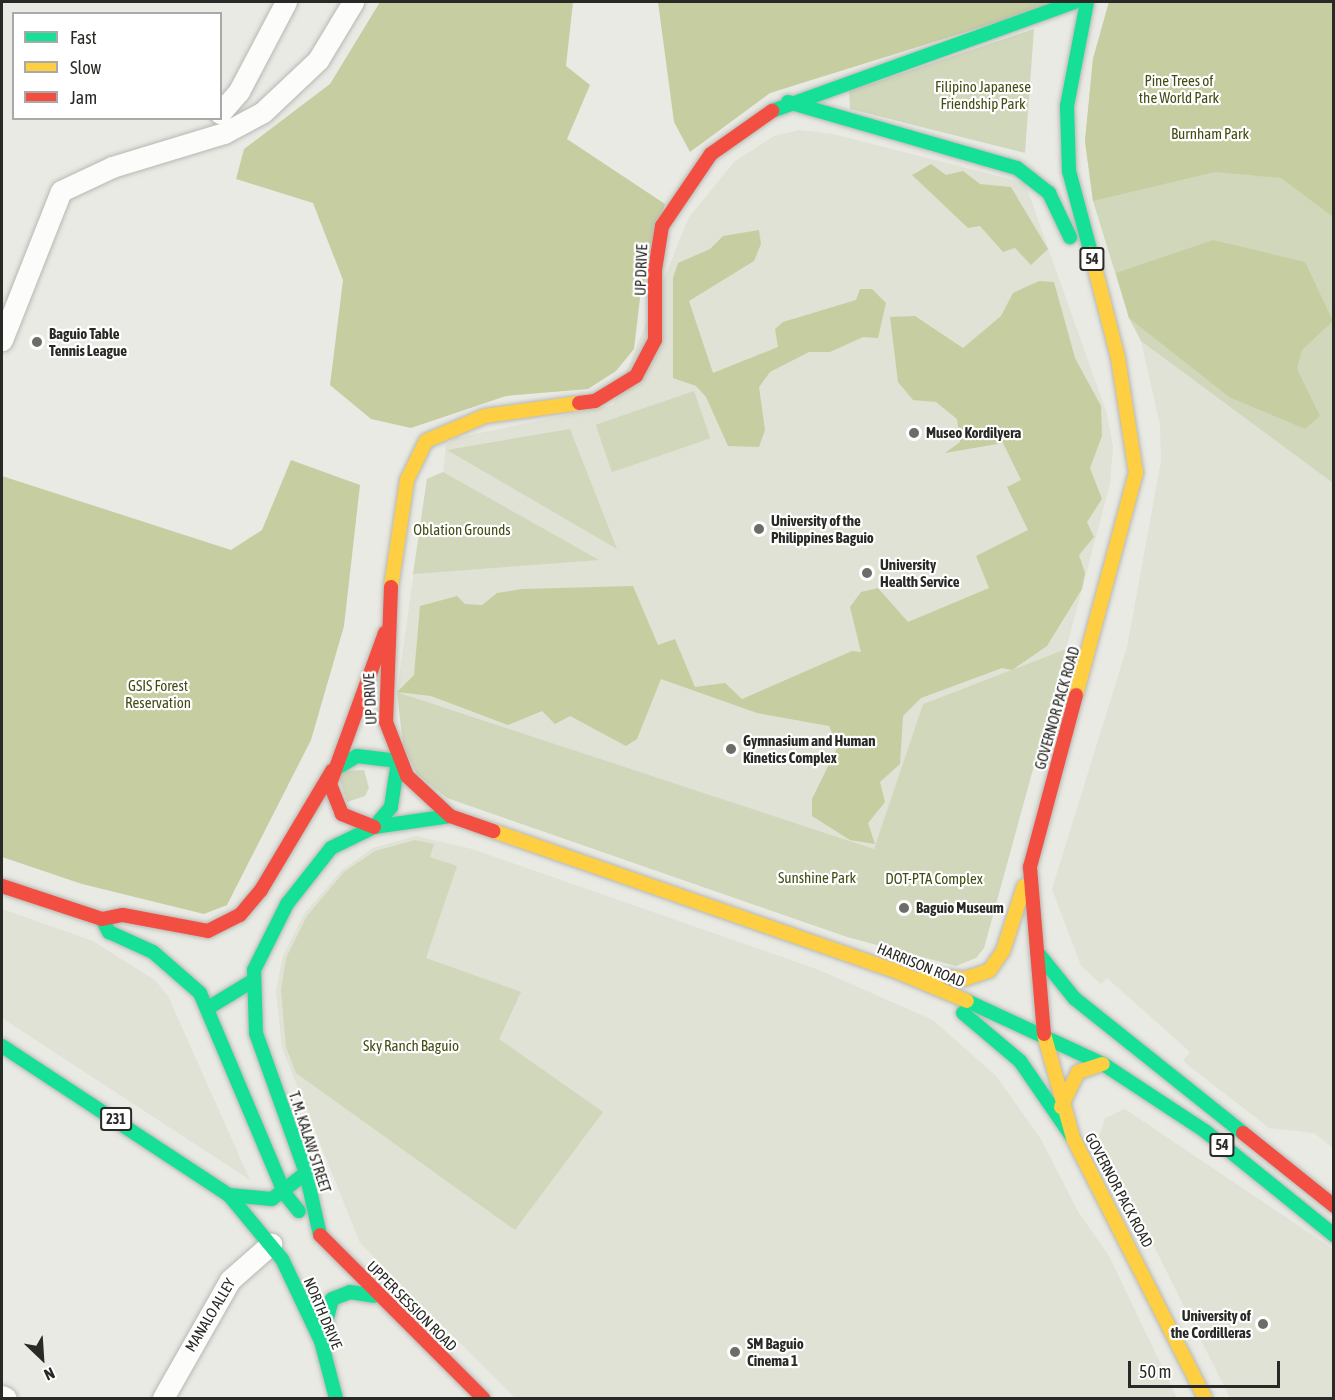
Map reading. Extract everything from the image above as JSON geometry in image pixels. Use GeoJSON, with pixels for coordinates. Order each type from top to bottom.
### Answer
{"type":"FeatureCollection","features":[{"type":"Feature","properties":{"kind":"main road","name":"UP DRIVE"},"geometry":{"type":"LineString","coordinates":[[450,816],[419,791],[398,761],[386,722],[386,630],[399,520],[417,454],[440,431],[458,424],[511,411],[575,406],[617,390],[636,376],[655,340],[658,241],[669,212],[711,154],[741,128],[788,102],[1074,2]]}},
{"type":"Feature","properties":{"kind":"main road","name":"GOVERNOR PACK ROAD"},"geometry":{"type":"LineString","coordinates":[[1087,2],[1067,106],[1069,171],[1118,358],[1136,473],[1030,867],[1035,949],[1044,1034],[1061,1107],[1072,1138],[1205,1398]]}},
{"type":"Feature","properties":{"kind":"main road"},"geometry":{"type":"LineString","coordinates":[[788,102],[1017,168],[1049,193],[1067,227],[1103,359],[1124,474],[1126,516]]}},
{"type":"Feature","properties":{"kind":"main road","name":"UP DRIVE"},"geometry":{"type":"LineString","coordinates":[[332,771],[386,630]]}},
{"type":"Feature","properties":{"kind":"main road"},"geometry":{"type":"LineString","coordinates":[[2,886],[102,919],[123,915],[199,931],[222,926],[240,915],[261,890],[332,771],[357,756],[398,761],[391,807],[374,827],[355,822],[335,805],[332,771]]}},
{"type":"Feature","properties":{"kind":"main road","name":"T. M. KALAW STREET"},"geometry":{"type":"LineString","coordinates":[[320,1235],[306,1173],[256,1033],[251,982],[252,943],[317,862],[331,848],[374,827],[450,816]]}},
{"type":"Feature","properties":{"kind":"main road","name":"HARRISON ROAD"},"geometry":{"type":"LineString","coordinates":[[450,816],[893,970],[1044,1034],[1103,1064],[1205,1131],[1334,1235]]}},
{"type":"Feature","properties":{"kind":"main road"},"geometry":{"type":"LineString","coordinates":[[848,954],[946,978],[977,976],[1000,958],[1030,867]]}},
{"type":"Feature","properties":{"kind":"main road"},"geometry":{"type":"LineString","coordinates":[[102,919],[109,932],[153,951],[190,980],[208,1008],[285,1194],[320,1235]]}},
{"type":"Feature","properties":{"kind":"main road"},"geometry":{"type":"LineString","coordinates":[[222,926],[252,943]]}},
{"type":"Feature","properties":{"kind":"main road","name":"54"},"geometry":{"type":"LineString","coordinates":[[1035,949],[1057,982],[1334,1206]]}},
{"type":"Feature","properties":{"kind":"main road"},"geometry":{"type":"LineString","coordinates":[[893,970],[975,1021],[1028,1070],[1072,1138]]}},
{"type":"Feature","properties":{"kind":"main road"},"geometry":{"type":"LineString","coordinates":[[208,1008],[251,982]]}},
{"type":"Feature","properties":{"kind":"main road"},"geometry":{"type":"LineString","coordinates":[[1028,1070],[1044,1034],[1068,1021],[1103,1021]]}},
{"type":"Feature","properties":{"kind":"main road","name":"231"},"geometry":{"type":"LineString","coordinates":[[2,1046],[229,1195],[271,1244]]}},
{"type":"Feature","properties":{"kind":"main road"},"geometry":{"type":"LineString","coordinates":[[1061,1107],[1078,1072],[1103,1064]]}},
{"type":"Feature","properties":{"kind":"main road"},"geometry":{"type":"LineString","coordinates":[[229,1195],[262,1202],[285,1194],[306,1173]]}},
{"type":"Feature","properties":{"kind":"main road","name":"UPPER SESSION ROAD"},"geometry":{"type":"LineString","coordinates":[[320,1235],[374,1296],[483,1398]]}},
{"type":"Feature","properties":{"kind":"main road","name":"NORTH DRIVE"},"geometry":{"type":"LineString","coordinates":[[271,1244],[321,1341],[336,1398]]}},
{"type":"Feature","properties":{"kind":"main road"},"geometry":{"type":"LineString","coordinates":[[321,1341],[332,1299],[350,1292],[374,1296]]}},
{"type":"Feature","properties":{"kind":"street"},"geometry":{"type":"LineString","coordinates":[[222,111],[239,91],[286,2]]}},
{"type":"Feature","properties":{"kind":"street"},"geometry":{"type":"LineString","coordinates":[[2,340],[7,305],[61,191],[112,167],[168,154],[224,133],[281,100],[332,42],[353,2]]}},
{"type":"Feature","properties":{"kind":"street"},"geometry":{"type":"LineString","coordinates":[[168,154],[211,120]]}},
{"type":"Feature","properties":{"kind":"street","name":"MANALO ALLEY"},"geometry":{"type":"LineString","coordinates":[[163,1398],[230,1280],[271,1244]]}},
{"type":"Feature","properties":{"kind":"street"},"geometry":{"type":"LineString","coordinates":[[2,1396],[6,1398]]}},
{"type":"Feature","properties":{"kind":"shaded area","name":"University of the Philippines Baguio"},"geometry":{"type":"Polygon","coordinates":[[[799,130],[833,134],[1025,183],[1107,414],[1113,447],[1110,484],[1066,649],[923,704],[874,849],[397,692],[427,479],[443,472],[446,445],[456,438],[613,405],[689,217],[735,161],[774,136],[799,130]]]}},
{"type":"Feature","properties":{"kind":"shaded area"},"geometry":{"type":"Polygon","coordinates":[[[1141,341],[1333,483],[1333,1148],[1314,1133],[1269,1128],[1183,1061],[1190,1052],[1107,978],[1101,984],[1081,966],[1052,889],[1127,647],[1161,461],[1160,425],[1141,341]]]}},
{"type":"Feature","properties":{"kind":"shaded area"},"geometry":{"type":"Polygon","coordinates":[[[416,836],[472,849],[819,970],[933,1020],[996,1076],[1041,1139],[1077,1210],[1109,1256],[1177,1398],[515,1398],[360,1243],[282,1048],[276,991],[283,956],[304,914],[342,870],[373,848],[416,836]]]}},
{"type":"Feature","properties":{"kind":"shaded area"},"geometry":{"type":"Polygon","coordinates":[[[2,909],[93,941],[156,981],[168,996],[250,1180],[2,1018],[2,909]]]}},
{"type":"Feature","properties":{"kind":"shaded area","name":"University of the Cordilleras"},"geometry":{"type":"Polygon","coordinates":[[[1125,1109],[1333,1249],[1333,1398],[1230,1398],[1099,1137],[1105,1118],[1125,1109]]]}},
{"type":"Feature","properties":{"kind":"green space"},"geometry":{"type":"Polygon","coordinates":[[[380,2],[573,2],[566,66],[590,85],[567,139],[665,204],[640,298],[634,349],[616,371],[588,389],[506,396],[411,428],[371,419],[330,385],[343,280],[313,203],[236,179],[244,149],[330,84],[380,2]]]}},
{"type":"Feature","properties":{"kind":"green space"},"geometry":{"type":"Polygon","coordinates":[[[658,2],[1062,2],[770,93],[690,152],[674,122],[658,2]]]}},
{"type":"Feature","properties":{"kind":"green space","name":"Burnham Park"},"geometry":{"type":"Polygon","coordinates":[[[1109,2],[1333,2],[1333,483],[1141,341],[1129,318],[1093,201],[1085,141],[1093,59],[1109,2]]]}},
{"type":"Feature","properties":{"kind":"green space","name":"Pine Trees of the World Park"},"geometry":{"type":"Polygon","coordinates":[[[1109,2],[1333,2],[1333,217],[1281,178],[1215,172],[1093,201],[1085,141],[1093,59],[1109,2]]]}},
{"type":"Feature","properties":{"kind":"green space","name":"Filipino Japanese Friendship Park"},"geometry":{"type":"Polygon","coordinates":[[[1034,29],[1025,153],[850,109],[849,91],[1034,29]]]}},
{"type":"Feature","properties":{"kind":"green space"},"geometry":{"type":"Polygon","coordinates":[[[931,164],[946,175],[963,171],[980,184],[1011,187],[1048,249],[1031,265],[1015,248],[1003,252],[980,226],[968,228],[912,175],[931,164]]]}},
{"type":"Feature","properties":{"kind":"green space"},"geometry":{"type":"Polygon","coordinates":[[[759,230],[761,244],[754,261],[689,301],[713,373],[778,347],[775,329],[783,322],[856,300],[860,289],[872,289],[886,303],[878,338],[863,337],[830,352],[809,352],[770,372],[759,387],[765,430],[759,447],[728,446],[706,397],[696,386],[673,378],[673,278],[678,263],[710,249],[723,236],[759,230]]]}},
{"type":"Feature","properties":{"kind":"green space"},"geometry":{"type":"Polygon","coordinates":[[[1213,240],[1305,262],[1333,321],[1302,350],[1297,369],[1320,416],[1305,429],[1229,397],[1129,318],[1116,273],[1213,240]]]}},
{"type":"Feature","properties":{"kind":"green space"},"geometry":{"type":"Polygon","coordinates":[[[1039,281],[1054,282],[1075,358],[1101,406],[1102,436],[1090,468],[1102,499],[1087,522],[1094,537],[1079,555],[1085,573],[1082,589],[1047,646],[1012,670],[1002,668],[921,698],[903,716],[900,764],[880,782],[885,802],[868,823],[875,844],[850,840],[812,816],[812,799],[838,746],[829,726],[757,713],[661,679],[637,739],[626,746],[570,716],[555,724],[542,711],[508,725],[431,696],[397,692],[414,675],[420,606],[457,596],[465,604],[482,605],[497,593],[522,589],[633,586],[658,645],[675,639],[695,687],[725,683],[742,699],[852,651],[861,652],[850,607],[861,592],[878,588],[908,622],[989,588],[976,556],[1028,530],[1007,487],[1021,480],[1003,443],[945,453],[960,442],[957,419],[936,402],[913,400],[898,382],[890,317],[915,316],[963,348],[1001,316],[1013,293],[1039,281]]]}},
{"type":"Feature","properties":{"kind":"green space"},"geometry":{"type":"Polygon","coordinates":[[[694,391],[710,438],[612,472],[596,425],[694,391]]]}},
{"type":"Feature","properties":{"kind":"green space","name":"Oblation Grounds"},"geometry":{"type":"Polygon","coordinates":[[[570,429],[617,549],[447,450],[570,429]]]}},
{"type":"Feature","properties":{"kind":"green space","name":"GSIS Forest Reservation"},"geometry":{"type":"Polygon","coordinates":[[[291,460],[360,485],[344,626],[311,740],[227,905],[204,914],[82,884],[2,857],[2,476],[231,550],[262,530],[291,460]]]}},
{"type":"Feature","properties":{"kind":"green space","name":"Oblation Grounds"},"geometry":{"type":"Polygon","coordinates":[[[443,472],[599,560],[413,574],[427,479],[443,472]]]}},
{"type":"Feature","properties":{"kind":"green space"},"geometry":{"type":"Polygon","coordinates":[[[1066,649],[984,948],[976,958],[956,966],[847,937],[447,798],[417,774],[403,745],[397,692],[874,849],[923,704],[1066,649]]]}},
{"type":"Feature","properties":{"kind":"green space"},"geometry":{"type":"Polygon","coordinates":[[[364,770],[369,788],[365,796],[347,802],[337,771],[364,770]]]}},
{"type":"Feature","properties":{"kind":"green space","name":"Sky Ranch Baguio"},"geometry":{"type":"Polygon","coordinates":[[[415,840],[434,844],[430,857],[457,866],[426,958],[521,992],[499,1039],[603,1112],[515,1230],[296,1073],[286,1047],[281,990],[286,958],[307,916],[344,872],[375,851],[415,840]]]}},
{"type":"Feature","properties":{"kind":"traffic: fast"},"geometry":{"type":"LineString","coordinates":[[772,111],[1074,2]]}},
{"type":"Feature","properties":{"kind":"traffic: fast"},"geometry":{"type":"LineString","coordinates":[[1087,2],[1067,106],[1069,171],[1091,253]]}},
{"type":"Feature","properties":{"kind":"traffic: fast"},"geometry":{"type":"LineString","coordinates":[[788,102],[1017,168],[1049,193],[1070,237]]}},
{"type":"Feature","properties":{"kind":"traffic: fast"},"geometry":{"type":"LineString","coordinates":[[332,771],[357,756],[398,761],[391,807],[374,827]]}},
{"type":"Feature","properties":{"kind":"traffic: fast"},"geometry":{"type":"LineString","coordinates":[[320,1235],[306,1173],[256,1033],[254,970],[287,904],[331,848],[374,827],[450,816]]}},
{"type":"Feature","properties":{"kind":"traffic: fast"},"geometry":{"type":"LineString","coordinates":[[102,919],[109,932],[153,952],[200,993],[285,1194],[299,1211]]}},
{"type":"Feature","properties":{"kind":"traffic: fast"},"geometry":{"type":"LineString","coordinates":[[1038,953],[1074,998],[1243,1133]]}},
{"type":"Feature","properties":{"kind":"traffic: fast"},"geometry":{"type":"LineString","coordinates":[[208,1008],[251,982]]}},
{"type":"Feature","properties":{"kind":"traffic: fast"},"geometry":{"type":"LineString","coordinates":[[967,1001],[1103,1064],[1205,1131],[1334,1235]]}},
{"type":"Feature","properties":{"kind":"traffic: fast"},"geometry":{"type":"LineString","coordinates":[[963,1013],[1020,1061],[1073,1138]]}},
{"type":"Feature","properties":{"kind":"traffic: fast"},"geometry":{"type":"LineString","coordinates":[[2,1046],[229,1195],[282,1259],[321,1341],[336,1398]]}},
{"type":"Feature","properties":{"kind":"traffic: fast"},"geometry":{"type":"LineString","coordinates":[[229,1195],[272,1199],[306,1173]]}},
{"type":"Feature","properties":{"kind":"traffic: fast"},"geometry":{"type":"LineString","coordinates":[[321,1341],[332,1299],[350,1292],[374,1296]]}},
{"type":"Feature","properties":{"kind":"traffic: slow"},"geometry":{"type":"LineString","coordinates":[[1076,695],[1136,473],[1118,358],[1091,253]]}},
{"type":"Feature","properties":{"kind":"traffic: slow"},"geometry":{"type":"LineString","coordinates":[[391,587],[407,480],[426,441],[485,416],[579,403]]}},
{"type":"Feature","properties":{"kind":"traffic: slow"},"geometry":{"type":"LineString","coordinates":[[493,831],[893,970],[967,1001]]}},
{"type":"Feature","properties":{"kind":"traffic: slow"},"geometry":{"type":"LineString","coordinates":[[926,974],[964,979],[989,971],[1003,951],[1024,886]]}},
{"type":"Feature","properties":{"kind":"traffic: slow"},"geometry":{"type":"LineString","coordinates":[[1044,1034],[1073,1138],[1205,1398]]}},
{"type":"Feature","properties":{"kind":"traffic: slow"},"geometry":{"type":"LineString","coordinates":[[1061,1107],[1078,1072],[1103,1064]]}},
{"type":"Feature","properties":{"kind":"traffic: jam"},"geometry":{"type":"LineString","coordinates":[[579,403],[595,401],[636,376],[655,340],[655,270],[662,226],[711,154],[772,111]]}},
{"type":"Feature","properties":{"kind":"traffic: jam"},"geometry":{"type":"LineString","coordinates":[[391,587],[386,722],[407,776],[450,816],[493,831]]}},
{"type":"Feature","properties":{"kind":"traffic: jam"},"geometry":{"type":"LineString","coordinates":[[374,827],[342,814],[330,784],[385,633]]}},
{"type":"Feature","properties":{"kind":"traffic: jam"},"geometry":{"type":"LineString","coordinates":[[1044,1034],[1030,867],[1076,695]]}},
{"type":"Feature","properties":{"kind":"traffic: jam"},"geometry":{"type":"LineString","coordinates":[[2,886],[102,919],[123,915],[208,931],[240,915],[261,890],[332,771]]}},
{"type":"Feature","properties":{"kind":"traffic: jam"},"geometry":{"type":"LineString","coordinates":[[1243,1133],[1334,1206]]}},
{"type":"Feature","properties":{"kind":"traffic: jam"},"geometry":{"type":"LineString","coordinates":[[320,1235],[483,1398]]}},
{"type":"Feature","properties":{"kind":"place","name":"Baguio Table Tennis League"},"geometry":{"type":"Point","coordinates":[37,342]}},
{"type":"Feature","properties":{"kind":"place","name":"Museo Kordilyera"},"geometry":{"type":"Point","coordinates":[914,433]}},
{"type":"Feature","properties":{"kind":"place","name":"University of the Philippines Baguio"},"geometry":{"type":"Point","coordinates":[759,529]}},
{"type":"Feature","properties":{"kind":"place","name":"University Health Service"},"geometry":{"type":"Point","coordinates":[867,573]}},
{"type":"Feature","properties":{"kind":"place","name":"Gymnasium and Human Kinetics Complex"},"geometry":{"type":"Point","coordinates":[731,749]}},
{"type":"Feature","properties":{"kind":"place","name":"Baguio Museum"},"geometry":{"type":"Point","coordinates":[904,908]}},
{"type":"Feature","properties":{"kind":"place","name":"University of the Cordilleras"},"geometry":{"type":"Point","coordinates":[1263,1324]}},
{"type":"Feature","properties":{"kind":"place","name":"SM Baguio Cinema 1"},"geometry":{"type":"Point","coordinates":[735,1352]}},
{"type":"Feature","properties":{"kind":"park label","name":"Sunshine Park"},"geometry":{"type":"Point","coordinates":[817,878]}},
{"type":"Feature","properties":{"kind":"park label","name":"DOT-PTA Complex"},"geometry":{"type":"Point","coordinates":[934,879]}}]}
